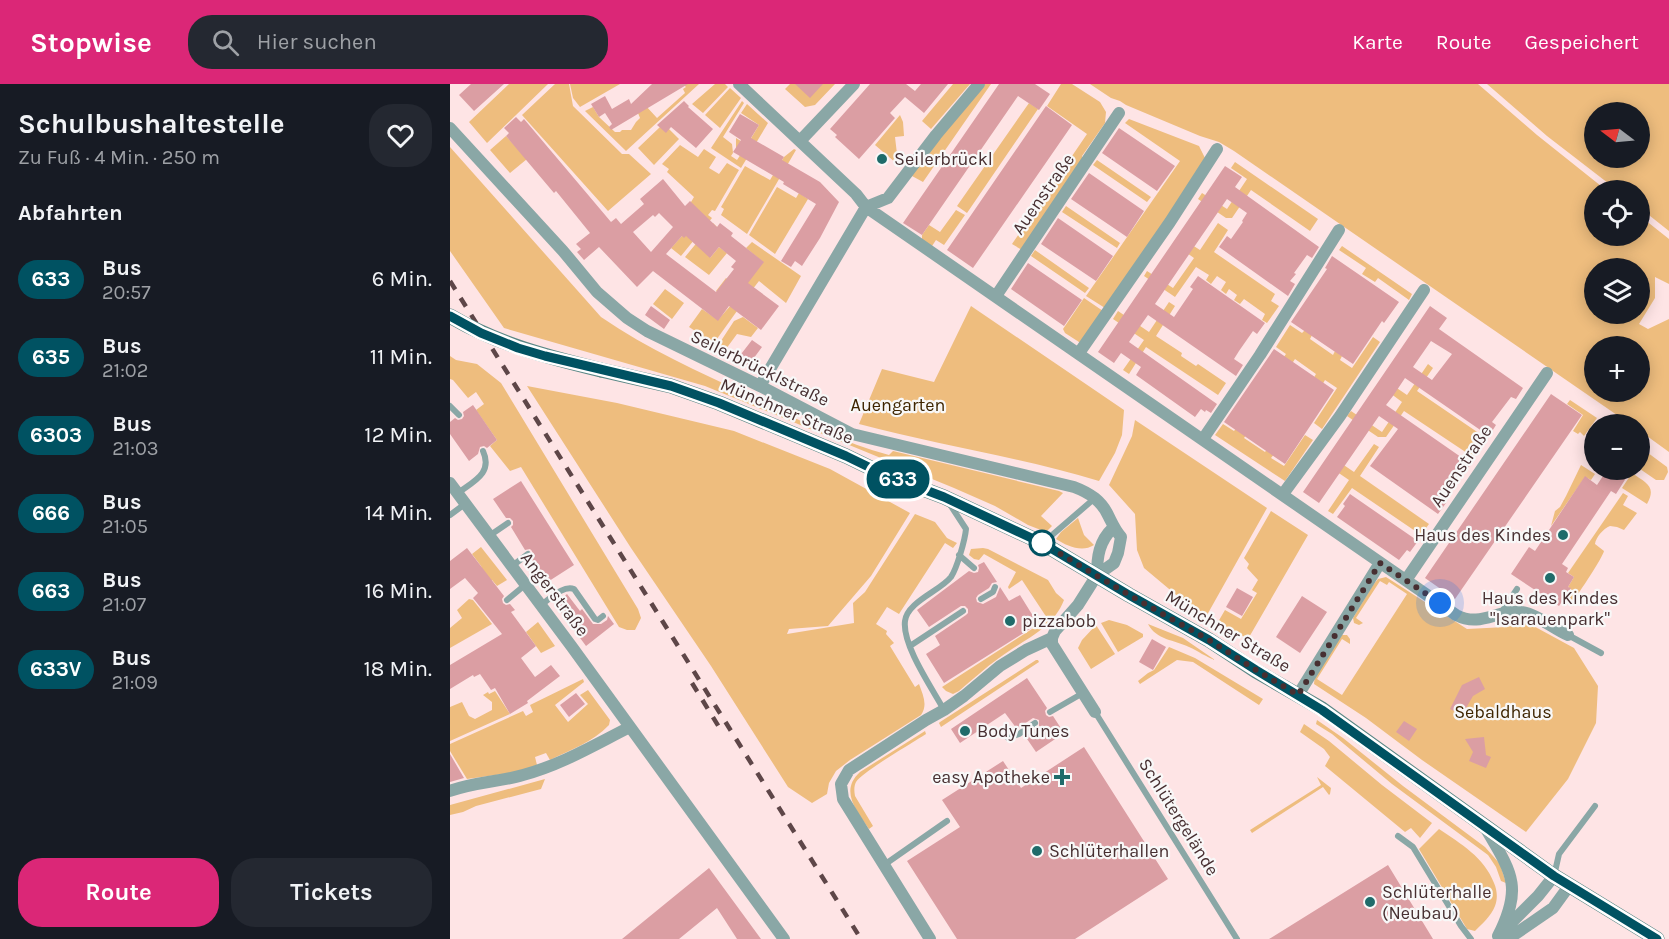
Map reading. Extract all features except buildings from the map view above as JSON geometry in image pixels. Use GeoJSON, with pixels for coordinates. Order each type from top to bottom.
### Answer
{"type":"FeatureCollection","features":[{"type":"Feature","properties":{"kind":"main road","name":"Münchner Straße"},"geometry":{"type":"LineString","coordinates":[[450,316],[481,333],[518,348],[671,386],[719,403],[881,473],[944,497],[1042,543],[1209,640],[1298,695],[1343,724],[1554,876],[1657,939]]}},
{"type":"Feature","properties":{"kind":"street"},"geometry":{"type":"LineString","coordinates":[[739,84],[856,194],[866,207],[1462,618],[1474,620],[1510,612],[1528,613],[1568,635]]}},
{"type":"Feature","properties":{"kind":"street"},"geometry":{"type":"LineString","coordinates":[[800,141],[854,84]]}},
{"type":"Feature","properties":{"kind":"street"},"geometry":{"type":"LineString","coordinates":[[760,386],[866,207],[888,198],[979,84]]}},
{"type":"Feature","properties":{"kind":"street","name":"Auenstraße"},"geometry":{"type":"LineString","coordinates":[[996,296],[1119,113]]}},
{"type":"Feature","properties":{"kind":"street","name":"Seilerbrücklstraße"},"geometry":{"type":"LineString","coordinates":[[450,128],[563,251],[597,292],[627,318],[666,341],[852,434],[1074,487],[1096,497]]}},
{"type":"Feature","properties":{"kind":"street"},"geometry":{"type":"LineString","coordinates":[[1079,353],[1164,231],[1217,149]]}},
{"type":"Feature","properties":{"kind":"street"},"geometry":{"type":"LineString","coordinates":[[1203,439],[1260,355],[1339,230]]}},
{"type":"Feature","properties":{"kind":"street"},"geometry":{"type":"LineString","coordinates":[[1283,494],[1340,416],[1425,290]]}},
{"type":"Feature","properties":{"kind":"street","name":"Auenstraße"},"geometry":{"type":"LineString","coordinates":[[1406,580],[1546,373]]}},
{"type":"Feature","properties":{"kind":"street","name":"Angerstraße"},"geometry":{"type":"LineString","coordinates":[[454,488],[784,939]]}},
{"type":"Feature","properties":{"kind":"street"},"geometry":{"type":"LineString","coordinates":[[1095,712],[1052,644],[1052,638],[1055,631],[1078,605],[1097,575],[1114,563],[1118,553],[1121,537],[1113,528],[1105,508],[1096,497]]}},
{"type":"Feature","properties":{"kind":"street"},"geometry":{"type":"LineString","coordinates":[[1097,575],[1099,550],[1113,528]]}},
{"type":"Feature","properties":{"kind":"street"},"geometry":{"type":"LineString","coordinates":[[1298,695],[1380,563]]}},
{"type":"Feature","properties":{"kind":"street"},"geometry":{"type":"LineString","coordinates":[[930,939],[843,800],[841,784],[849,770],[944,710],[1000,666],[1052,638]]}},
{"type":"Feature","properties":{"kind":"street"},"geometry":{"type":"LineString","coordinates":[[450,791],[464,786],[523,775],[560,761],[630,727]]}},
{"type":"Feature","properties":{"kind":"street","name":"Münchner Straße"},"geometry":{"type":"LineString","coordinates":[[1484,826],[1504,858],[1512,877],[1510,906],[1500,938]]}},
{"type":"Feature","properties":{"kind":"street"},"geometry":{"type":"LineString","coordinates":[[1500,938],[1554,876]]}},
{"type":"Feature","properties":{"kind":"street"},"geometry":{"type":"LineString","coordinates":[[1500,938],[1553,908],[1569,886]]}},
{"type":"Feature","properties":{"kind":"lane"},"geometry":{"type":"LineString","coordinates":[[450,406],[459,415]]}},
{"type":"Feature","properties":{"kind":"lane"},"geometry":{"type":"LineString","coordinates":[[454,488],[483,473],[486,464],[483,451]]}},
{"type":"Feature","properties":{"kind":"lane"},"geometry":{"type":"LineString","coordinates":[[944,497],[966,529],[965,542],[951,577],[908,612],[905,622],[910,646],[944,710]]}},
{"type":"Feature","properties":{"kind":"lane"},"geometry":{"type":"LineString","coordinates":[[1042,543],[1096,497]]}},
{"type":"Feature","properties":{"kind":"lane"},"geometry":{"type":"LineString","coordinates":[[450,515],[465,504]]}},
{"type":"Feature","properties":{"kind":"lane"},"geometry":{"type":"LineString","coordinates":[[488,536],[508,522]]}},
{"type":"Feature","properties":{"kind":"lane"},"geometry":{"type":"LineString","coordinates":[[511,566],[528,554]]}},
{"type":"Feature","properties":{"kind":"lane"},"geometry":{"type":"LineString","coordinates":[[959,555],[974,568]]}},
{"type":"Feature","properties":{"kind":"lane"},"geometry":{"type":"LineString","coordinates":[[507,600],[525,585]]}},
{"type":"Feature","properties":{"kind":"lane"},"geometry":{"type":"LineString","coordinates":[[540,606],[570,587],[574,589],[595,620],[603,616]]}},
{"type":"Feature","properties":{"kind":"lane"},"geometry":{"type":"LineString","coordinates":[[981,599],[993,592],[995,587]]}},
{"type":"Feature","properties":{"kind":"lane"},"geometry":{"type":"LineString","coordinates":[[1500,615],[1517,589]]}},
{"type":"Feature","properties":{"kind":"lane"},"geometry":{"type":"LineString","coordinates":[[910,646],[963,611]]}},
{"type":"Feature","properties":{"kind":"lane"},"geometry":{"type":"LineString","coordinates":[[1568,635],[1601,653]]}},
{"type":"Feature","properties":{"kind":"lane"},"geometry":{"type":"LineString","coordinates":[[1050,712],[1083,693]]}},
{"type":"Feature","properties":{"kind":"lane","name":"Schlütergelände"},"geometry":{"type":"LineString","coordinates":[[1095,712],[1237,939]]}},
{"type":"Feature","properties":{"kind":"lane"},"geometry":{"type":"LineString","coordinates":[[1008,738],[1019,734],[1035,723]]}},
{"type":"Feature","properties":{"kind":"lane"},"geometry":{"type":"LineString","coordinates":[[1554,876],[1559,854],[1595,806]]}},
{"type":"Feature","properties":{"kind":"lane"},"geometry":{"type":"LineString","coordinates":[[884,865],[947,821]]}},
{"type":"Feature","properties":{"kind":"lane"},"geometry":{"type":"LineString","coordinates":[[1398,836],[1413,847],[1471,939]]}},
{"type":"Feature","properties":{"kind":"green space"},"geometry":{"type":"Polygon","coordinates":[[[509,84],[548,84],[487,143],[469,122],[509,84]]]}},
{"type":"Feature","properties":{"kind":"green space"},"geometry":{"type":"Polygon","coordinates":[[[555,84],[569,84],[573,106],[622,154],[629,154],[651,174],[608,211],[522,115],[555,84]]]}},
{"type":"Feature","properties":{"kind":"green space"},"geometry":{"type":"Polygon","coordinates":[[[570,84],[620,84],[580,107],[573,98],[570,84]]]}},
{"type":"Feature","properties":{"kind":"green space"},"geometry":{"type":"Polygon","coordinates":[[[683,84],[699,84],[626,151],[585,111],[593,107],[599,117],[615,132],[631,130],[640,118],[638,113],[645,105],[657,118],[685,93],[683,89],[686,87],[683,84]]]}},
{"type":"Feature","properties":{"kind":"green space"},"geometry":{"type":"Polygon","coordinates":[[[715,84],[725,84],[728,87],[703,113],[692,104],[715,84]]]}},
{"type":"Feature","properties":{"kind":"green space"},"geometry":{"type":"Polygon","coordinates":[[[790,84],[835,84],[815,105],[805,107],[785,89],[790,84]]]}},
{"type":"Feature","properties":{"kind":"green space"},"geometry":{"type":"Polygon","coordinates":[[[953,84],[970,84],[931,129],[922,121],[953,84]]]}},
{"type":"Feature","properties":{"kind":"green space"},"geometry":{"type":"Polygon","coordinates":[[[985,84],[991,84],[923,182],[912,176],[911,173],[985,84]]]}},
{"type":"Feature","properties":{"kind":"green space"},"geometry":{"type":"Polygon","coordinates":[[[1061,84],[1072,84],[1100,102],[1106,112],[1105,123],[1082,156],[1083,161],[1022,250],[1012,244],[1087,134],[1047,106],[1061,84]]]}},
{"type":"Feature","properties":{"kind":"green space"},"geometry":{"type":"Polygon","coordinates":[[[1090,84],[1478,84],[1593,180],[1584,180],[1584,246],[1650,246],[1650,224],[1669,239],[1669,284],[1655,277],[1655,298],[1650,306],[1650,258],[1584,258],[1584,324],[1639,324],[1648,329],[1669,319],[1669,452],[1650,438],[1650,414],[1615,414],[1598,402],[1650,402],[1650,336],[1584,336],[1584,392],[1234,151],[1219,142],[1111,98],[1090,84]]]}},
{"type":"Feature","properties":{"kind":"green space"},"geometry":{"type":"Polygon","coordinates":[[[1487,84],[1669,84],[1669,231],[1650,216],[1650,180],[1604,180],[1588,168],[1650,168],[1650,102],[1584,102],[1584,165],[1487,84]]]}},
{"type":"Feature","properties":{"kind":"green space"},"geometry":{"type":"Polygon","coordinates":[[[730,88],[741,98],[720,128],[705,115],[730,88]]]}},
{"type":"Feature","properties":{"kind":"green space"},"geometry":{"type":"Polygon","coordinates":[[[742,101],[744,103],[723,137],[732,144],[731,156],[737,160],[741,154],[736,149],[736,138],[747,145],[759,125],[741,113],[747,104],[768,123],[741,168],[711,148],[742,101]]]}},
{"type":"Feature","properties":{"kind":"green space"},"geometry":{"type":"Polygon","coordinates":[[[1029,103],[1038,109],[967,213],[957,206],[1029,103]]]}},
{"type":"Feature","properties":{"kind":"green space"},"geometry":{"type":"Polygon","coordinates":[[[900,115],[904,136],[895,137],[897,154],[905,153],[904,161],[900,164],[875,145],[900,115]]]}},
{"type":"Feature","properties":{"kind":"green space"},"geometry":{"type":"Polygon","coordinates":[[[1129,119],[1199,146],[1206,160],[1105,308],[1086,296],[1180,161],[1125,123],[1129,119]]]}},
{"type":"Feature","properties":{"kind":"green space"},"geometry":{"type":"Polygon","coordinates":[[[660,127],[669,129],[679,139],[654,165],[638,148],[660,127]]]}},
{"type":"Feature","properties":{"kind":"green space"},"geometry":{"type":"Polygon","coordinates":[[[506,136],[527,159],[510,173],[490,150],[506,136]]]}},
{"type":"Feature","properties":{"kind":"green space"},"geometry":{"type":"Polygon","coordinates":[[[680,145],[698,157],[704,149],[716,157],[709,168],[719,174],[727,163],[739,170],[715,211],[712,210],[708,215],[712,218],[681,256],[671,248],[682,236],[694,197],[667,172],[669,169],[662,164],[680,145]]]}},
{"type":"Feature","properties":{"kind":"green space"},"geometry":{"type":"Polygon","coordinates":[[[450,147],[601,317],[619,329],[693,369],[801,421],[853,443],[889,455],[893,451],[1059,491],[1063,493],[1041,516],[1052,526],[1046,532],[1028,525],[995,506],[954,488],[705,386],[504,328],[450,251],[450,147]]]}},
{"type":"Feature","properties":{"kind":"green space"},"geometry":{"type":"Polygon","coordinates":[[[794,149],[796,150],[747,234],[721,215],[724,209],[721,207],[745,166],[770,180],[784,157],[794,149]]]}},
{"type":"Feature","properties":{"kind":"green space"},"geometry":{"type":"Polygon","coordinates":[[[1097,160],[1151,197],[1147,202],[1093,165],[1097,160]]]}},
{"type":"Feature","properties":{"kind":"green space"},"geometry":{"type":"Polygon","coordinates":[[[1235,162],[1318,219],[1310,231],[1251,190],[1232,218],[1226,218],[1198,199],[1202,193],[1227,209],[1247,179],[1231,168],[1235,162]]]}},
{"type":"Feature","properties":{"kind":"green space"},"geometry":{"type":"Polygon","coordinates":[[[777,187],[796,198],[799,193],[808,199],[775,254],[749,235],[777,187]]]}},
{"type":"Feature","properties":{"kind":"green space"},"geometry":{"type":"Polygon","coordinates":[[[1066,206],[1120,243],[1117,248],[1062,212],[1066,206]]]}},
{"type":"Feature","properties":{"kind":"green space"},"geometry":{"type":"Polygon","coordinates":[[[956,210],[965,215],[944,245],[936,240],[932,246],[922,240],[922,235],[929,225],[940,232],[956,210]]]}},
{"type":"Feature","properties":{"kind":"green space"},"geometry":{"type":"Polygon","coordinates":[[[713,223],[717,227],[710,258],[719,247],[727,253],[709,275],[685,257],[713,223]]]}},
{"type":"Feature","properties":{"kind":"green space"},"geometry":{"type":"Polygon","coordinates":[[[1218,223],[1228,230],[1214,252],[1275,294],[1271,301],[1279,306],[1267,323],[1262,320],[1265,314],[1244,299],[1240,304],[1234,300],[1237,295],[1229,289],[1226,294],[1221,290],[1226,282],[1217,276],[1211,284],[1206,280],[1209,275],[1196,267],[1175,297],[1144,276],[1147,271],[1173,288],[1194,258],[1173,243],[1178,236],[1200,250],[1218,223]]]}},
{"type":"Feature","properties":{"kind":"green space"},"geometry":{"type":"Polygon","coordinates":[[[752,242],[801,276],[786,303],[759,281],[742,303],[731,303],[716,291],[726,278],[740,289],[763,262],[746,248],[752,242]]]}},
{"type":"Feature","properties":{"kind":"green space"},"geometry":{"type":"Polygon","coordinates":[[[1342,246],[1412,294],[1409,300],[1378,278],[1375,282],[1362,274],[1366,268],[1339,250],[1342,246]]]}},
{"type":"Feature","properties":{"kind":"green space"},"geometry":{"type":"Polygon","coordinates":[[[1035,250],[1089,288],[1085,293],[1031,256],[1035,250]]]}},
{"type":"Feature","properties":{"kind":"green space"},"geometry":{"type":"Polygon","coordinates":[[[665,289],[684,303],[672,319],[653,304],[665,289]]]}},
{"type":"Feature","properties":{"kind":"green space"},"geometry":{"type":"Polygon","coordinates":[[[1084,298],[1103,311],[1079,342],[1065,333],[1063,329],[1084,298]]]}},
{"type":"Feature","properties":{"kind":"green space"},"geometry":{"type":"Polygon","coordinates":[[[1169,302],[1175,306],[1156,336],[1182,353],[1181,356],[1196,366],[1198,364],[1226,383],[1218,395],[1146,347],[1129,374],[1123,370],[1144,340],[1113,319],[1118,311],[1149,332],[1169,302]]]}},
{"type":"Feature","properties":{"kind":"green space"},"geometry":{"type":"Polygon","coordinates":[[[731,305],[737,311],[714,343],[689,327],[702,309],[718,320],[731,305]]]}},
{"type":"Feature","properties":{"kind":"green space","name":"Auengarten"},"geometry":{"type":"Polygon","coordinates":[[[971,306],[1124,410],[1122,435],[1099,481],[859,424],[882,369],[934,382],[971,306]]]}},
{"type":"Feature","properties":{"kind":"green space"},"geometry":{"type":"Polygon","coordinates":[[[743,317],[758,328],[751,337],[737,334],[726,349],[728,352],[724,358],[716,353],[717,347],[734,321],[743,317]]]}},
{"type":"Feature","properties":{"kind":"green space"},"geometry":{"type":"Polygon","coordinates":[[[1290,325],[1302,333],[1305,330],[1312,335],[1310,339],[1333,355],[1335,351],[1342,356],[1340,360],[1352,368],[1373,337],[1380,342],[1322,429],[1314,423],[1337,388],[1325,380],[1318,392],[1309,386],[1316,374],[1295,359],[1287,371],[1278,365],[1286,354],[1276,347],[1290,325]]]}},
{"type":"Feature","properties":{"kind":"green space"},"geometry":{"type":"Polygon","coordinates":[[[450,356],[456,360],[477,364],[501,383],[638,609],[641,618],[635,630],[619,627],[521,467],[510,471],[490,446],[497,440],[476,410],[484,404],[476,392],[468,398],[450,379],[450,356]]]}},
{"type":"Feature","properties":{"kind":"green space"},"geometry":{"type":"Polygon","coordinates":[[[1428,364],[1433,368],[1417,391],[1486,438],[1473,457],[1404,411],[1386,437],[1378,437],[1347,416],[1351,411],[1382,432],[1402,402],[1378,384],[1382,378],[1407,395],[1428,364]]]}},
{"type":"Feature","properties":{"kind":"green space"},"geometry":{"type":"Polygon","coordinates":[[[527,386],[617,403],[734,431],[830,469],[910,513],[871,576],[828,626],[789,629],[787,634],[854,623],[853,603],[865,592],[915,514],[935,522],[947,538],[957,543],[953,548],[945,543],[899,614],[887,607],[876,624],[887,631],[886,634],[894,643],[890,646],[915,687],[919,684],[924,704],[921,715],[836,771],[829,783],[827,794],[812,803],[788,787],[527,386]]]}},
{"type":"Feature","properties":{"kind":"green space"},"geometry":{"type":"Polygon","coordinates":[[[1570,400],[1591,414],[1584,414],[1584,436],[1580,432],[1578,434],[1573,431],[1583,415],[1567,404],[1570,400]]]}},
{"type":"Feature","properties":{"kind":"green space"},"geometry":{"type":"Polygon","coordinates":[[[1135,420],[1267,508],[1207,615],[1181,599],[1144,568],[1137,550],[1135,514],[1109,485],[1132,436],[1135,420]]]}},
{"type":"Feature","properties":{"kind":"green space"},"geometry":{"type":"Polygon","coordinates":[[[1223,424],[1234,431],[1239,425],[1248,432],[1244,438],[1265,452],[1268,448],[1275,453],[1271,458],[1284,466],[1305,435],[1313,440],[1285,481],[1215,435],[1223,424]]]}},
{"type":"Feature","properties":{"kind":"green space"},"geometry":{"type":"Polygon","coordinates":[[[1374,444],[1379,447],[1360,476],[1429,524],[1421,535],[1352,488],[1333,514],[1328,511],[1349,480],[1324,463],[1329,455],[1354,472],[1374,444]]]}},
{"type":"Feature","properties":{"kind":"green space"},"geometry":{"type":"Polygon","coordinates":[[[1650,454],[1667,467],[1668,472],[1664,480],[1656,480],[1650,476],[1650,454]]]}},
{"type":"Feature","properties":{"kind":"green space"},"geometry":{"type":"Polygon","coordinates":[[[1581,465],[1584,467],[1584,478],[1551,526],[1555,511],[1560,507],[1581,465]]]}},
{"type":"Feature","properties":{"kind":"green space"},"geometry":{"type":"Polygon","coordinates":[[[1627,480],[1643,480],[1650,489],[1650,498],[1647,504],[1622,488],[1627,480]]]}},
{"type":"Feature","properties":{"kind":"green space"},"geometry":{"type":"Polygon","coordinates":[[[1623,493],[1628,496],[1623,505],[1637,513],[1624,530],[1610,526],[1600,534],[1595,544],[1604,551],[1603,555],[1574,599],[1569,600],[1571,589],[1568,587],[1574,577],[1568,573],[1623,493]]]}},
{"type":"Feature","properties":{"kind":"green space"},"geometry":{"type":"Polygon","coordinates":[[[1271,511],[1308,535],[1248,639],[1218,622],[1225,610],[1241,619],[1257,593],[1252,590],[1258,580],[1247,568],[1249,564],[1244,558],[1271,511]]]}},
{"type":"Feature","properties":{"kind":"green space"},"geometry":{"type":"Polygon","coordinates":[[[1078,518],[1084,535],[1094,545],[1075,548],[1056,539],[1078,518]]]}},
{"type":"Feature","properties":{"kind":"green space"},"geometry":{"type":"Polygon","coordinates":[[[481,547],[507,580],[497,586],[492,580],[488,584],[481,566],[472,554],[481,547]]]}},
{"type":"Feature","properties":{"kind":"green space"},"geometry":{"type":"Polygon","coordinates":[[[983,548],[1048,580],[1056,593],[1064,600],[1053,619],[1045,626],[953,694],[942,687],[1047,618],[1022,580],[1009,589],[1016,572],[984,554],[979,560],[969,555],[971,549],[983,548]]]}},
{"type":"Feature","properties":{"kind":"green space","name":"Sebaldhaus"},"geometry":{"type":"Polygon","coordinates":[[[1386,577],[1467,629],[1506,627],[1528,623],[1574,648],[1598,686],[1596,723],[1568,779],[1526,832],[1366,718],[1314,684],[1315,674],[1342,635],[1347,635],[1350,644],[1342,639],[1317,679],[1342,695],[1407,594],[1389,582],[1387,585],[1380,581],[1356,618],[1363,623],[1359,625],[1354,623],[1353,618],[1373,585],[1378,579],[1386,577]]]}},
{"type":"Feature","properties":{"kind":"green space"},"geometry":{"type":"Polygon","coordinates":[[[469,599],[473,600],[492,624],[450,648],[450,628],[462,618],[457,610],[469,599]]]}},
{"type":"Feature","properties":{"kind":"green space"},"geometry":{"type":"Polygon","coordinates":[[[1109,620],[1127,625],[1143,634],[1143,637],[1118,652],[1101,623],[1109,620]]]}},
{"type":"Feature","properties":{"kind":"green space"},"geometry":{"type":"Polygon","coordinates":[[[538,622],[555,646],[541,653],[526,632],[538,622]]]}},
{"type":"Feature","properties":{"kind":"green space"},"geometry":{"type":"Polygon","coordinates":[[[1148,624],[1183,638],[1215,660],[1161,636],[1148,624]]]}},
{"type":"Feature","properties":{"kind":"green space"},"geometry":{"type":"Polygon","coordinates":[[[1096,625],[1115,654],[1091,669],[1078,648],[1096,625]]]}},
{"type":"Feature","properties":{"kind":"green space"},"geometry":{"type":"Polygon","coordinates":[[[1169,647],[1195,658],[1263,699],[1259,705],[1193,662],[1177,660],[1140,684],[1138,681],[1154,670],[1169,647]]]}},
{"type":"Feature","properties":{"kind":"green space"},"geometry":{"type":"Polygon","coordinates":[[[1036,660],[1039,662],[941,727],[940,722],[1036,660]]]}},
{"type":"Feature","properties":{"kind":"green space"},"geometry":{"type":"Polygon","coordinates":[[[583,679],[584,682],[555,705],[568,722],[588,704],[580,695],[588,690],[610,720],[609,725],[603,731],[550,760],[546,753],[535,757],[537,765],[518,772],[467,779],[450,751],[450,744],[523,711],[526,716],[533,712],[530,705],[583,679]]]}},
{"type":"Feature","properties":{"kind":"green space"},"geometry":{"type":"Polygon","coordinates":[[[495,691],[510,714],[450,741],[450,707],[462,702],[469,716],[475,719],[492,710],[492,702],[483,695],[495,691]]]}},
{"type":"Feature","properties":{"kind":"green space"},"geometry":{"type":"Polygon","coordinates":[[[1317,720],[1485,847],[1500,864],[1506,883],[1501,881],[1488,855],[1316,724],[1317,720]]]}},
{"type":"Feature","properties":{"kind":"green space"},"geometry":{"type":"Polygon","coordinates":[[[1304,724],[1329,741],[1432,823],[1420,838],[1411,828],[1405,832],[1325,766],[1330,757],[1324,749],[1300,732],[1304,724]]]}},
{"type":"Feature","properties":{"kind":"green space"},"geometry":{"type":"Polygon","coordinates":[[[925,731],[926,734],[860,777],[856,782],[855,796],[873,826],[869,829],[852,801],[850,794],[854,779],[860,772],[925,731]]]}},
{"type":"Feature","properties":{"kind":"green space"},"geometry":{"type":"Polygon","coordinates":[[[1317,777],[1331,788],[1329,795],[1323,787],[1252,833],[1250,830],[1321,785],[1317,777]]]}},
{"type":"Feature","properties":{"kind":"green space"},"geometry":{"type":"Polygon","coordinates":[[[545,779],[541,789],[450,815],[450,805],[545,779]]]}},
{"type":"Feature","properties":{"kind":"green space"},"geometry":{"type":"Polygon","coordinates":[[[1439,829],[1478,858],[1490,874],[1495,886],[1497,897],[1495,906],[1475,931],[1467,929],[1419,849],[1439,829]]]}},
{"type":"Feature","properties":{"kind":"railway"},"geometry":{"type":"LineString","coordinates":[[450,281],[861,939]]}},
{"type":"Feature","properties":{"kind":"railway"},"geometry":{"type":"LineString","coordinates":[[692,683],[719,727]]}},
{"type":"Feature","properties":{"kind":"bus line","name":"633"},"geometry":{"type":"LineString","coordinates":[[450,316],[481,333],[518,348],[671,386],[719,403],[881,473],[944,497],[1042,543],[1209,640],[1322,710],[1554,876],[1657,939]]}},
{"type":"Feature","properties":{"kind":"place","name":"Seilerbrückl"},"geometry":{"type":"Point","coordinates":[882,159]}},
{"type":"Feature","properties":{"kind":"place","name":"Haus des Kindes"},"geometry":{"type":"Point","coordinates":[1563,535]}},
{"type":"Feature","properties":{"kind":"place","name":"Haus des Kindes \"Isarauenpark\""},"geometry":{"type":"Point","coordinates":[1550,578]}},
{"type":"Feature","properties":{"kind":"place","name":"pizzabob"},"geometry":{"type":"Point","coordinates":[1010,621]}},
{"type":"Feature","properties":{"kind":"place","name":"Body Tunes"},"geometry":{"type":"Point","coordinates":[965,731]}},
{"type":"Feature","properties":{"kind":"place","name":"easy Apotheke"},"geometry":{"type":"Point","coordinates":[1062,777]}},
{"type":"Feature","properties":{"kind":"place","name":"Schlüterhallen"},"geometry":{"type":"Point","coordinates":[1037,851]}},
{"type":"Feature","properties":{"kind":"place","name":"Schlüterhalle (Neubau)"},"geometry":{"type":"Point","coordinates":[1370,902]}},
{"type":"Feature","properties":{"kind":"route"},"geometry":{"type":"LineString","coordinates":[[1042,543],[1209,640],[1298,695],[1380,563],[1440,603]]}}]}
